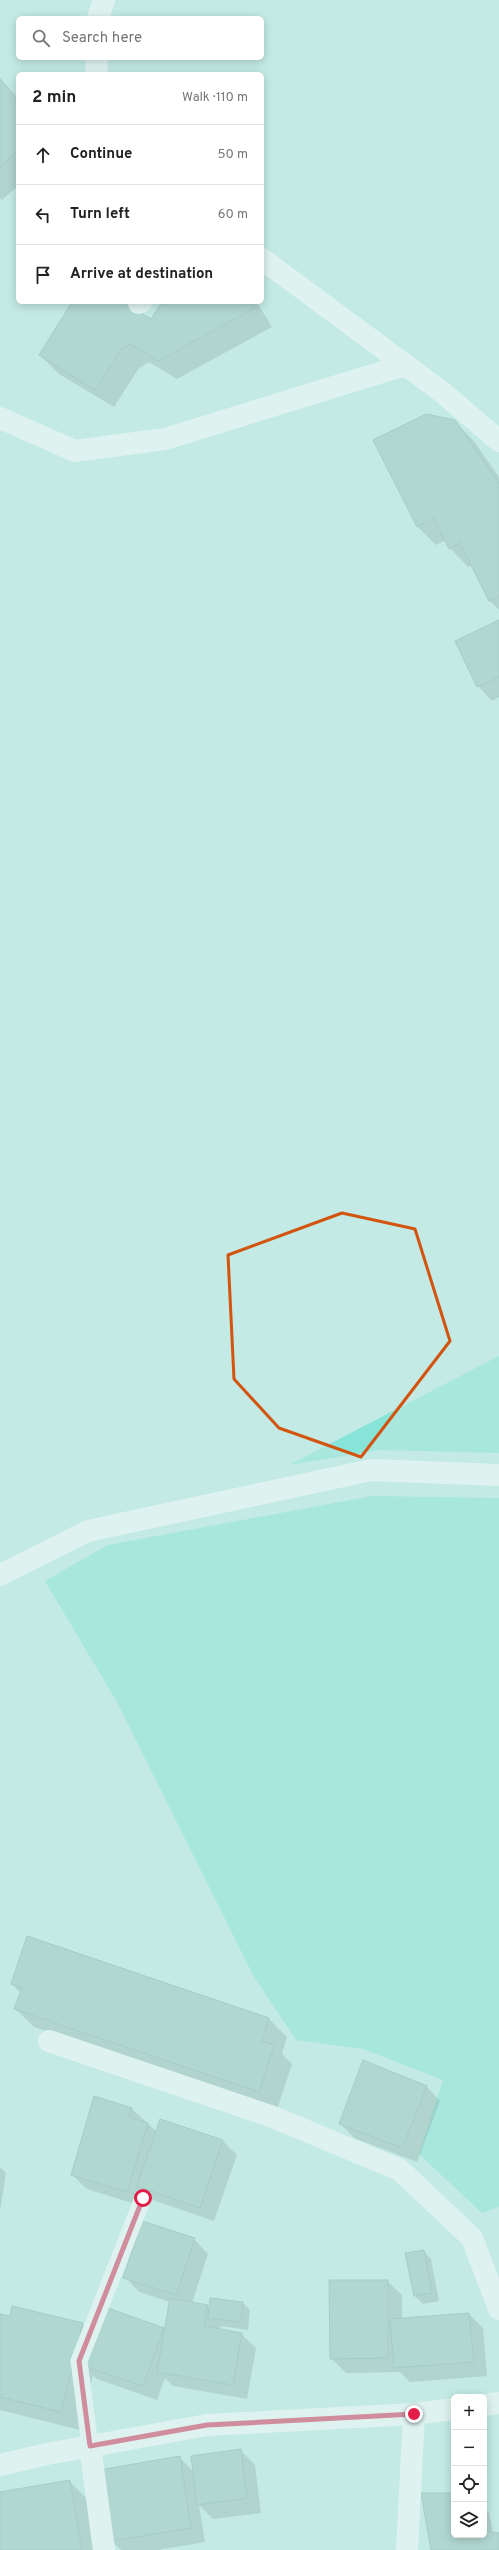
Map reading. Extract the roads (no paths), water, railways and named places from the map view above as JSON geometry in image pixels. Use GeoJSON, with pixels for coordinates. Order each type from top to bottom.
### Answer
{"type":"FeatureCollection","features":[{"type":"Feature","properties":{"kind":"street"},"geometry":{"type":"LineString","coordinates":[[99,16],[104,0]]}},
{"type":"Feature","properties":{"kind":"street"},"geometry":{"type":"LineString","coordinates":[[96,60],[97,72]]}},
{"type":"Feature","properties":{"kind":"street"},"geometry":{"type":"LineString","coordinates":[[264,260],[442,392],[499,441]]}},
{"type":"Feature","properties":{"kind":"street"},"geometry":{"type":"LineString","coordinates":[[0,418],[75,451],[165,439],[405,365]]}},
{"type":"Feature","properties":{"kind":"street"},"geometry":{"type":"LineString","coordinates":[[0,1575],[88,1531],[371,1470],[499,1475]]}},
{"type":"Feature","properties":{"kind":"street"},"geometry":{"type":"LineString","coordinates":[[49,2041],[273,2117],[400,2170],[472,2238],[499,2309]]}},
{"type":"Feature","properties":{"kind":"street"},"geometry":{"type":"LineString","coordinates":[[487,2405],[499,2403]]}},
{"type":"Feature","properties":{"kind":"street"},"geometry":{"type":"LineString","coordinates":[[0,2465],[90,2446],[207,2425],[414,2414],[451,2409]]}},
{"type":"Feature","properties":{"kind":"street"},"geometry":{"type":"LineString","coordinates":[[407,2550],[414,2414]]}},
{"type":"Feature","properties":{"kind":"street"},"geometry":{"type":"LineString","coordinates":[[90,2446],[104,2550]]}},
{"type":"Feature","properties":{"kind":"lane"},"geometry":{"type":"LineString","coordinates":[[90,2446],[79,2361],[143,2198]]}}]}
